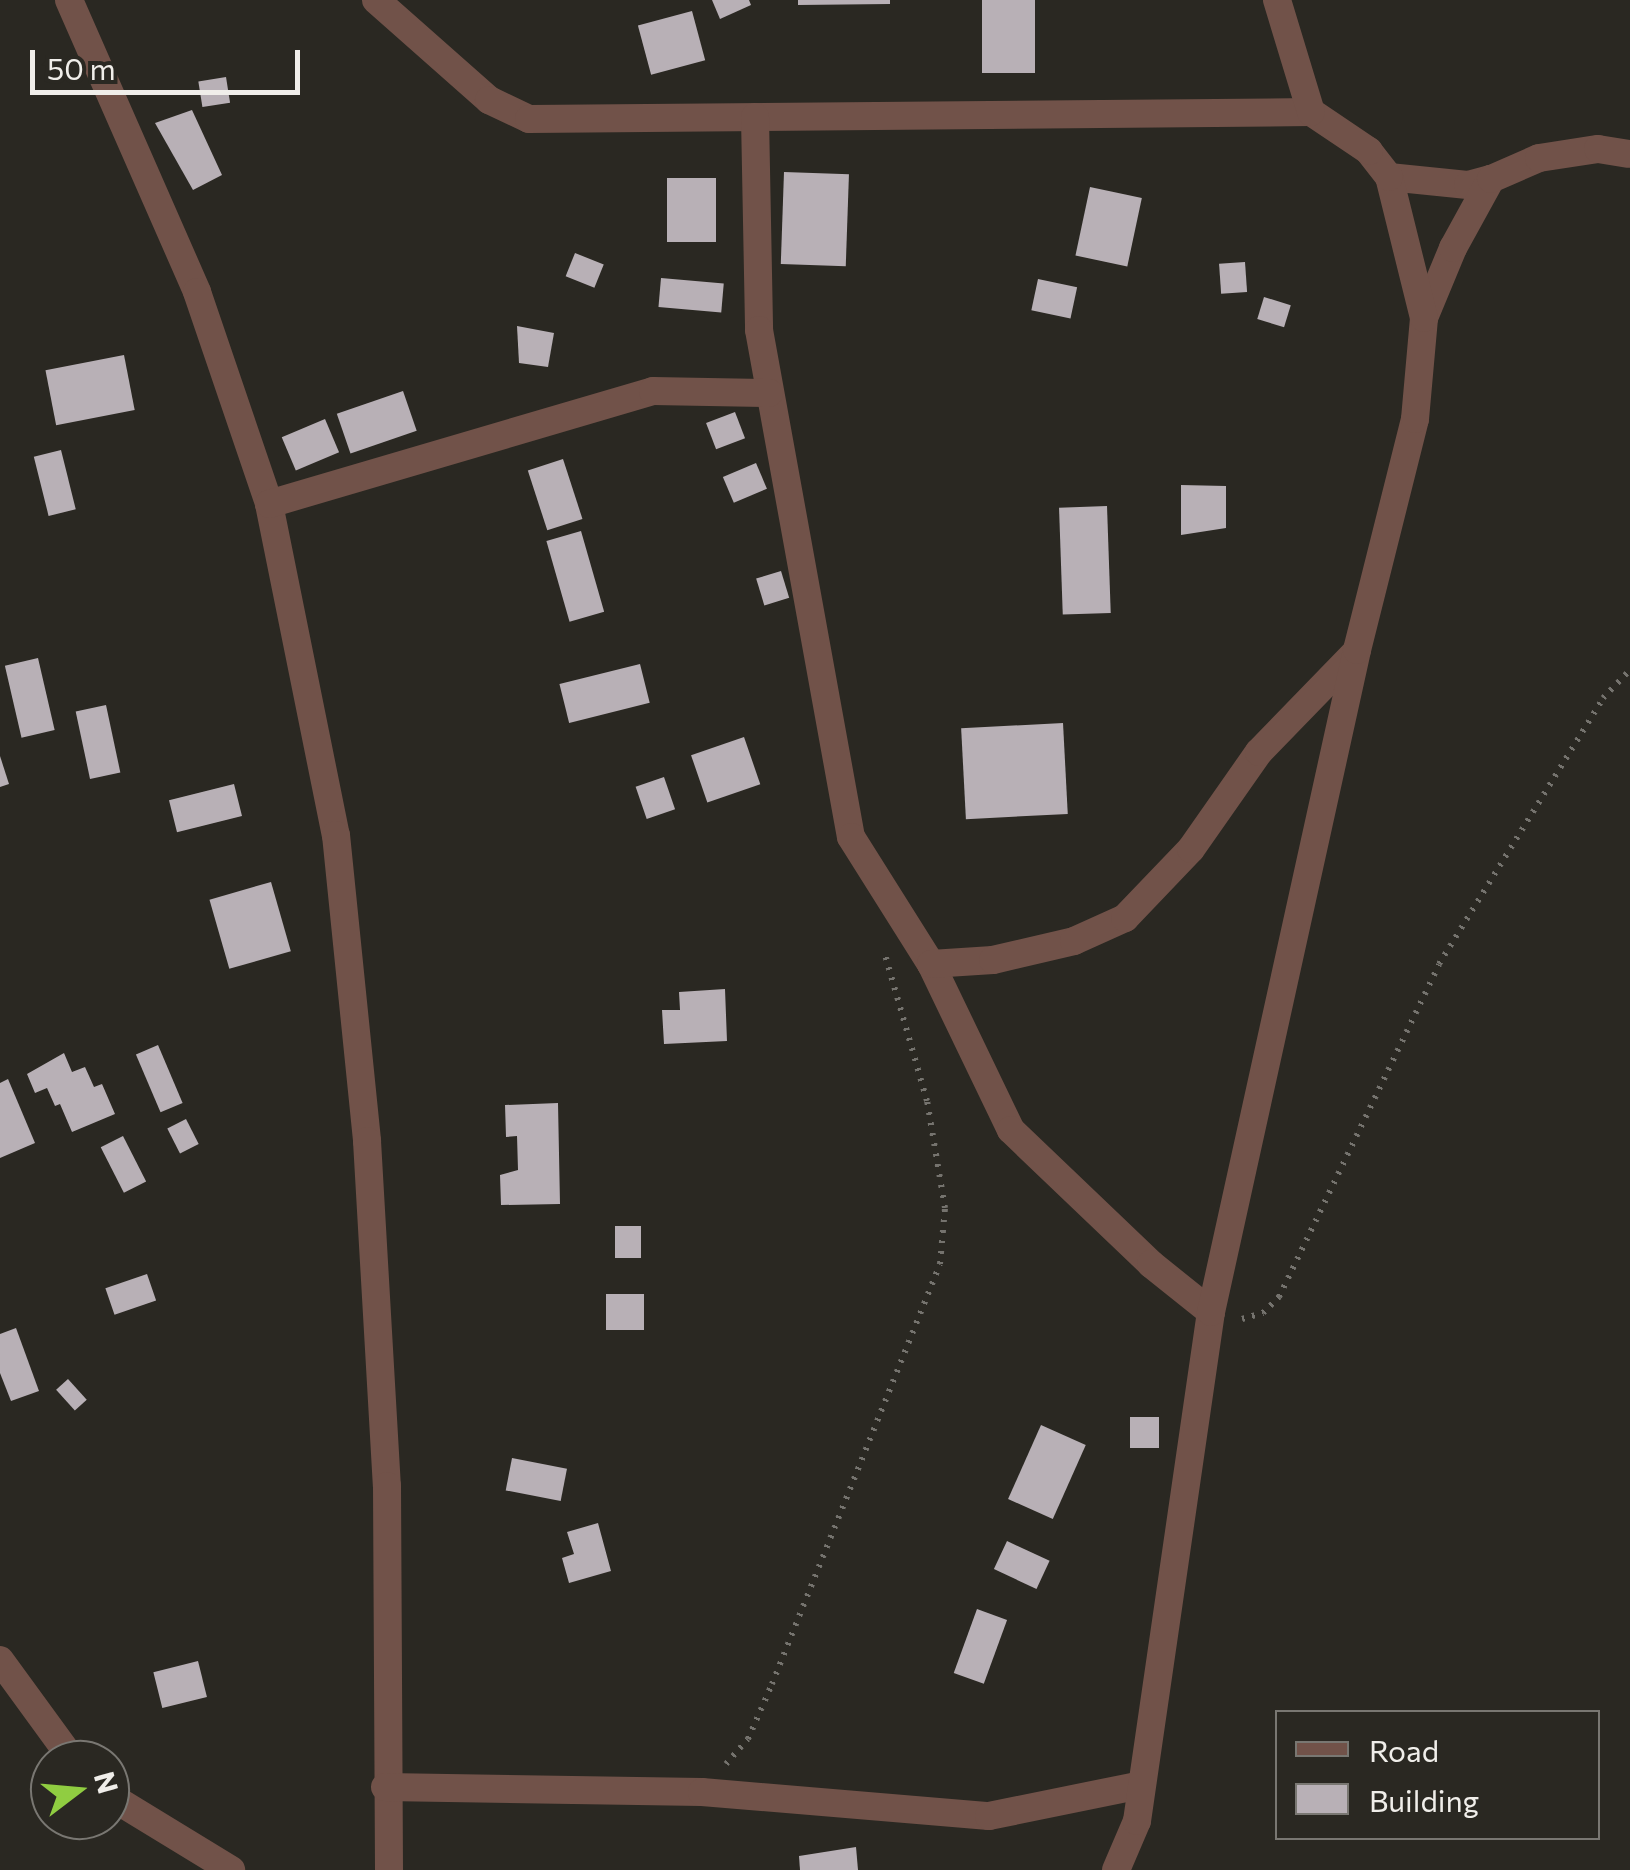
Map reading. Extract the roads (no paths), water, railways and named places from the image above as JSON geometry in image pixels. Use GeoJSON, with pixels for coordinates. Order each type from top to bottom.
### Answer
{"type":"FeatureCollection","features":[{"type":"Feature","properties":{"kind":"street"},"geometry":{"type":"LineString","coordinates":[[70,0],[197,292],[269,504],[336,835],[366,1141],[388,1486],[385,1787],[389,1870]]}},
{"type":"Feature","properties":{"kind":"street"},"geometry":{"type":"LineString","coordinates":[[376,0],[489,100],[529,119],[1311,112],[1369,151],[1389,177],[1424,318]]}},
{"type":"Feature","properties":{"kind":"street"},"geometry":{"type":"LineString","coordinates":[[1277,0],[1311,112]]}},
{"type":"Feature","properties":{"kind":"street"},"geometry":{"type":"LineString","coordinates":[[755,117],[755,280],[769,393],[852,837],[931,964],[1011,1130],[1138,1252],[1212,1312]]}},
{"type":"Feature","properties":{"kind":"street"},"geometry":{"type":"LineString","coordinates":[[1389,177],[1452,185],[1492,179],[1539,158],[1598,150],[1630,154]]}},
{"type":"Feature","properties":{"kind":"street"},"geometry":{"type":"LineString","coordinates":[[1116,1870],[1136,1820],[1212,1312],[1357,650],[1415,419],[1424,318],[1452,248],[1492,179]]}},
{"type":"Feature","properties":{"kind":"street"},"geometry":{"type":"LineString","coordinates":[[269,504],[653,391],[769,393]]}},
{"type":"Feature","properties":{"kind":"street"},"geometry":{"type":"LineString","coordinates":[[931,964],[993,960],[1074,941],[1125,918],[1191,850],[1260,752],[1357,650]]}},
{"type":"Feature","properties":{"kind":"street"},"geometry":{"type":"LineString","coordinates":[[5,1675],[58,1740]]}},
{"type":"Feature","properties":{"kind":"street"},"geometry":{"type":"LineString","coordinates":[[385,1787],[702,1792],[990,1816],[1141,1785]]}},
{"type":"Feature","properties":{"kind":"street"},"geometry":{"type":"LineString","coordinates":[[130,1808],[231,1870]]}}]}
